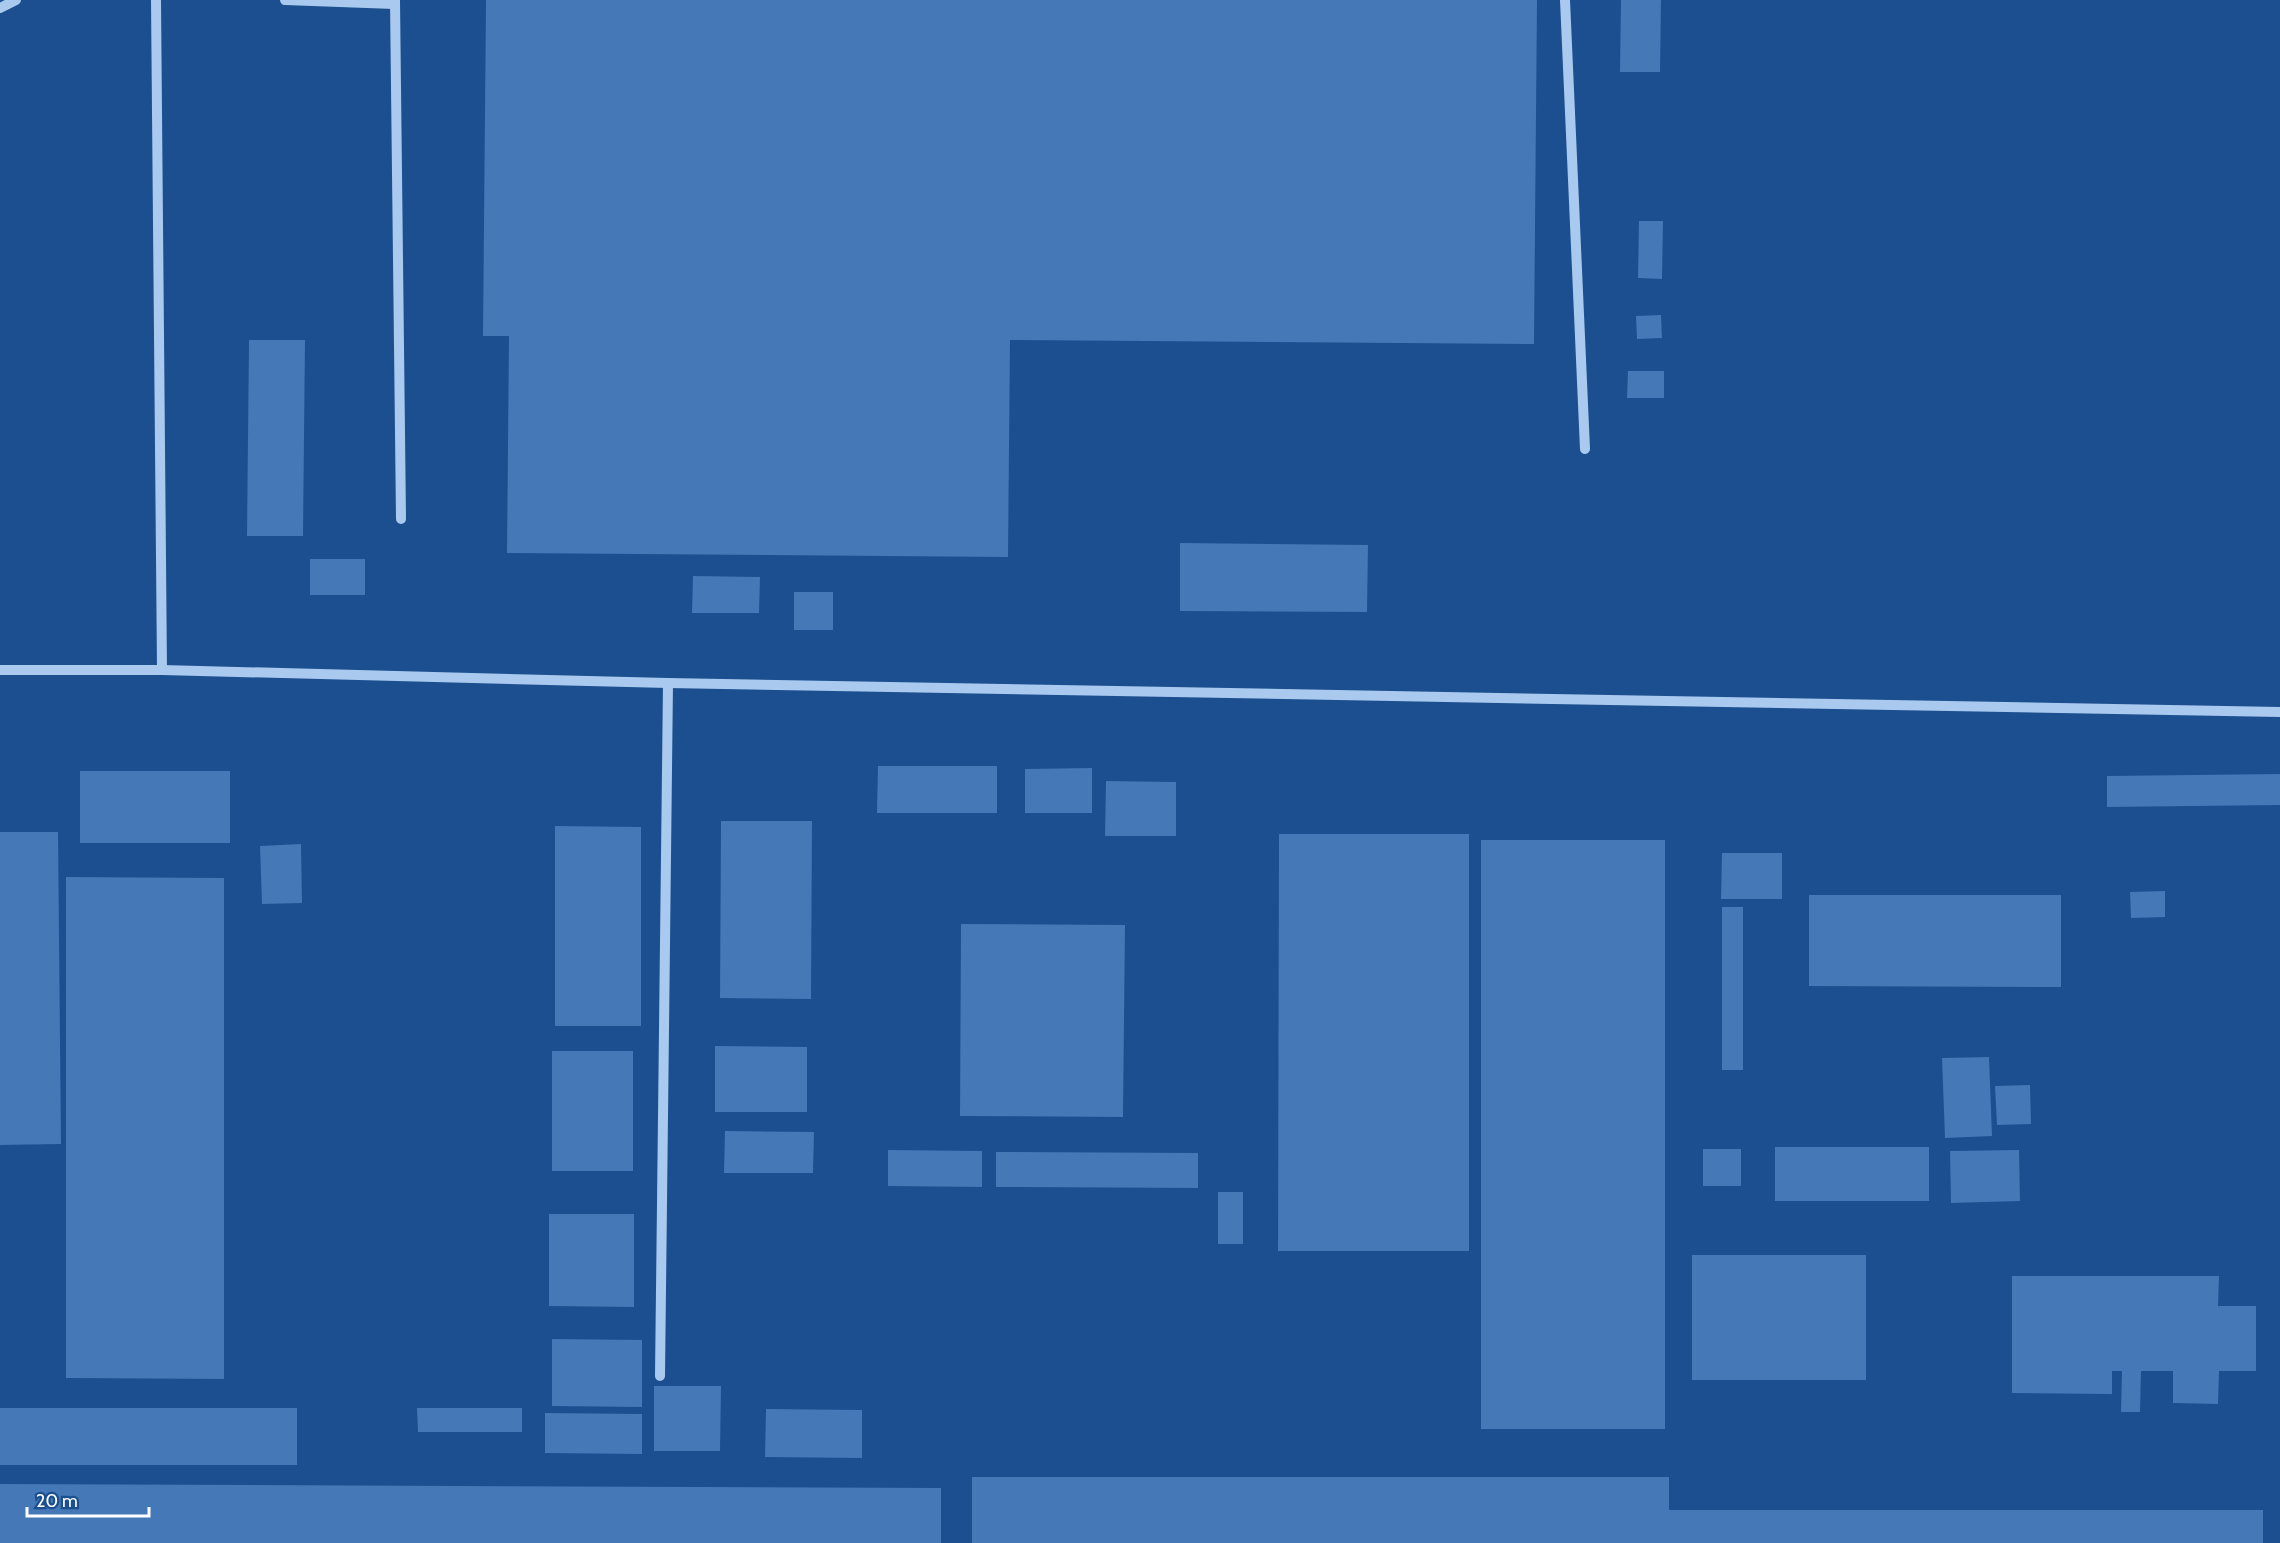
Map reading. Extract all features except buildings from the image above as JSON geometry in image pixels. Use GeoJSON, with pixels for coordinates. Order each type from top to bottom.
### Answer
{"type":"FeatureCollection","features":[{"type":"Feature","properties":{"kind":"street"},"geometry":{"type":"LineString","coordinates":[[0,8],[16,0]]}},
{"type":"Feature","properties":{"kind":"street"},"geometry":{"type":"LineString","coordinates":[[156,0],[162,670]]}},
{"type":"Feature","properties":{"kind":"street"},"geometry":{"type":"LineString","coordinates":[[285,0],[394,2],[401,519]]}},
{"type":"Feature","properties":{"kind":"street"},"geometry":{"type":"LineString","coordinates":[[1565,0],[1585,449]]}},
{"type":"Feature","properties":{"kind":"street"},"geometry":{"type":"LineString","coordinates":[[0,670],[162,670],[668,683],[2280,712]]}},
{"type":"Feature","properties":{"kind":"street"},"geometry":{"type":"LineString","coordinates":[[660,1376],[668,683]]}}]}
